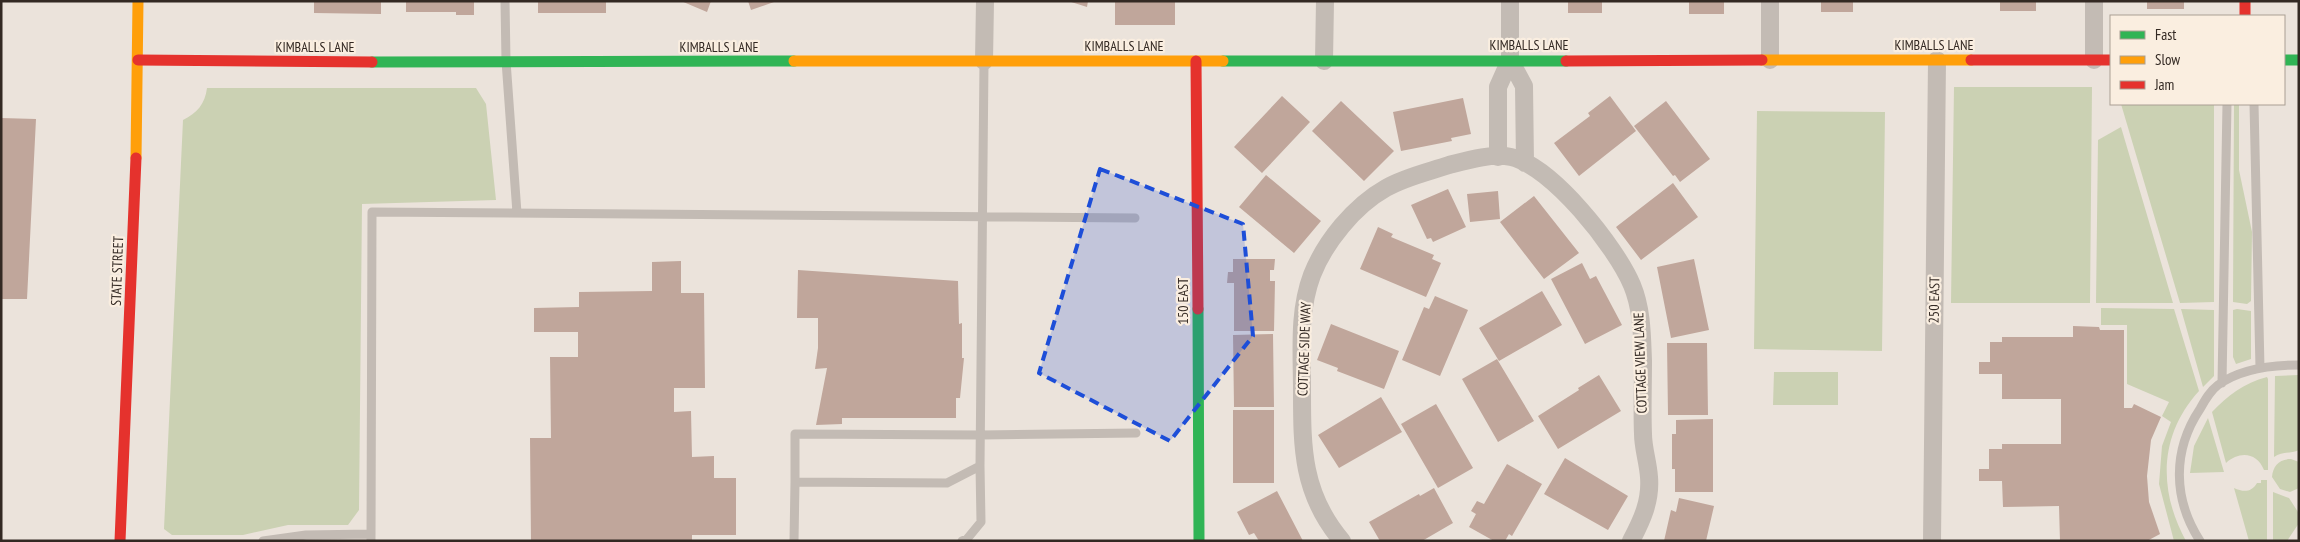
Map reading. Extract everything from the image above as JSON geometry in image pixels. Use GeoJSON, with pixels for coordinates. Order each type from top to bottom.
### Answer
{"type":"FeatureCollection","features":[{"type":"Feature","properties":{"kind":"street","name":"STATE STREET"},"geometry":{"type":"LineString","coordinates":[[120,541],[130,339],[138,1]]}},
{"type":"Feature","properties":{"kind":"street"},"geometry":{"type":"LineString","coordinates":[[984,1],[984,61]]}},
{"type":"Feature","properties":{"kind":"street"},"geometry":{"type":"LineString","coordinates":[[1324,61],[1325,1]]}},
{"type":"Feature","properties":{"kind":"street"},"geometry":{"type":"LineString","coordinates":[[1510,1],[1510,60],[1498,87],[1512,159]]}},
{"type":"Feature","properties":{"kind":"street"},"geometry":{"type":"LineString","coordinates":[[1770,1],[1770,60]]}},
{"type":"Feature","properties":{"kind":"street"},"geometry":{"type":"LineString","coordinates":[[2094,1],[2102,60]]}},
{"type":"Feature","properties":{"kind":"street"},"geometry":{"type":"LineString","coordinates":[[2245,1],[2245,15]]}},
{"type":"Feature","properties":{"kind":"street","name":"KIMBALLS LANE"},"geometry":{"type":"LineString","coordinates":[[138,60],[323,62],[2102,60]]}},
{"type":"Feature","properties":{"kind":"street"},"geometry":{"type":"LineString","coordinates":[[1510,60],[1524,86],[1512,159]]}},
{"type":"Feature","properties":{"kind":"street","name":"250 EAST"},"geometry":{"type":"LineString","coordinates":[[1932,541],[1937,60]]}},
{"type":"Feature","properties":{"kind":"street"},"geometry":{"type":"LineString","coordinates":[[2285,60],[2299,60]]}},
{"type":"Feature","properties":{"kind":"street","name":"150 EAST"},"geometry":{"type":"LineString","coordinates":[[1196,61],[1199,541]]}},
{"type":"Feature","properties":{"kind":"street","name":"COTTAGE SIDE WAY"},"geometry":{"type":"LineString","coordinates":[[1342,541],[1333,531],[1315,499],[1309,482],[1303,450],[1303,320],[1307,292],[1322,253],[1336,233],[1359,209],[1385,188],[1412,176],[1458,163],[1512,159]]}},
{"type":"Feature","properties":{"kind":"street","name":"COTTAGE VIEW LANE"},"geometry":{"type":"LineString","coordinates":[[1512,159],[1556,184],[1581,211],[1617,258],[1632,285],[1637,300],[1642,329],[1643,435],[1649,491],[1644,517],[1631,541]]}},
{"type":"Feature","properties":{"kind":"lane"},"geometry":{"type":"LineString","coordinates":[[505,1],[506,61],[517,214]]}},
{"type":"Feature","properties":{"kind":"lane"},"geometry":{"type":"LineString","coordinates":[[962,541],[968,539],[981,522],[984,61]]}},
{"type":"Feature","properties":{"kind":"lane"},"geometry":{"type":"LineString","coordinates":[[2222,383],[2226,105]]}},
{"type":"Feature","properties":{"kind":"lane"},"geometry":{"type":"LineString","coordinates":[[2254,105],[2260,368]]}},
{"type":"Feature","properties":{"kind":"lane"},"geometry":{"type":"LineString","coordinates":[[263,541],[306,535],[371,537],[372,212],[1135,218]]}},
{"type":"Feature","properties":{"kind":"lane"},"geometry":{"type":"LineString","coordinates":[[2200,541],[2190,523],[2180,495],[2178,476],[2180,456],[2193,418],[2212,390],[2222,383],[2260,368],[2299,366]]}},
{"type":"Feature","properties":{"kind":"lane"},"geometry":{"type":"LineString","coordinates":[[794,541],[795,434],[981,435],[1136,433]]}},
{"type":"Feature","properties":{"kind":"lane"},"geometry":{"type":"LineString","coordinates":[[795,482],[947,483],[980,466]]}},
{"type":"Feature","properties":{"kind":"highlighted area"},"geometry":{"type":"Polygon","coordinates":[[[1100,169],[1243,224],[1253,336],[1170,441],[1039,373],[1100,169]]]}},
{"type":"Feature","properties":{"kind":"green space"},"geometry":{"type":"Polygon","coordinates":[[[1954,87],[2092,87],[2090,303],[1951,303],[1954,87]]]}},
{"type":"Feature","properties":{"kind":"green space"},"geometry":{"type":"Polygon","coordinates":[[[207,88],[476,88],[486,104],[496,200],[362,204],[359,510],[348,525],[288,525],[243,535],[172,535],[164,529],[183,120],[199,107],[204,99],[207,88]]]}},
{"type":"Feature","properties":{"kind":"green space"},"geometry":{"type":"Polygon","coordinates":[[[2121,105],[2214,105],[2214,302],[2180,303],[2121,105]]]}},
{"type":"Feature","properties":{"kind":"green space"},"geometry":{"type":"Polygon","coordinates":[[[2234,105],[2239,105],[2239,170],[2252,232],[2251,301],[2247,304],[2233,302],[2234,105]]]}},
{"type":"Feature","properties":{"kind":"green space"},"geometry":{"type":"Polygon","coordinates":[[[1757,111],[1885,112],[1882,351],[1754,349],[1757,111]]]}},
{"type":"Feature","properties":{"kind":"green space"},"geometry":{"type":"Polygon","coordinates":[[[2121,127],[2173,303],[2096,303],[2098,140],[2121,127]]]}},
{"type":"Feature","properties":{"kind":"green space"},"geometry":{"type":"Polygon","coordinates":[[[2101,308],[2174,309],[2199,391],[2186,408],[2176,426],[2170,444],[2167,463],[2167,483],[2171,502],[2177,522],[2186,541],[2174,541],[2159,484],[2162,446],[2171,422],[2162,416],[2169,402],[2127,384],[2127,325],[2101,325],[2101,308]]]}},
{"type":"Feature","properties":{"kind":"green space"},"geometry":{"type":"Polygon","coordinates":[[[2181,309],[2214,310],[2214,376],[2203,387],[2181,309]]]}},
{"type":"Feature","properties":{"kind":"green space"},"geometry":{"type":"Polygon","coordinates":[[[2233,310],[2251,311],[2251,359],[2236,364],[2233,357],[2233,310]]]}},
{"type":"Feature","properties":{"kind":"green space"},"geometry":{"type":"Polygon","coordinates":[[[1774,372],[1838,372],[1838,405],[1773,405],[1774,372]]]}},
{"type":"Feature","properties":{"kind":"green space"},"geometry":{"type":"Polygon","coordinates":[[[2299,375],[2299,450],[2274,457],[2275,376],[2299,375]]]}},
{"type":"Feature","properties":{"kind":"green space"},"geometry":{"type":"Polygon","coordinates":[[[2267,377],[2268,470],[2264,470],[2257,460],[2247,455],[2236,456],[2226,463],[2212,412],[2236,391],[2267,377]]]}},
{"type":"Feature","properties":{"kind":"green space"},"geometry":{"type":"Polygon","coordinates":[[[2208,418],[2224,472],[2190,473],[2194,446],[2208,418]]]}},
{"type":"Feature","properties":{"kind":"green space"},"geometry":{"type":"Polygon","coordinates":[[[2291,459],[2299,462],[2299,488],[2290,492],[2280,489],[2272,477],[2277,464],[2283,460],[2291,459]]]}},
{"type":"Feature","properties":{"kind":"green space"},"geometry":{"type":"Polygon","coordinates":[[[2261,480],[2267,480],[2267,541],[2249,541],[2234,488],[2244,491],[2249,490],[2257,483],[2261,483],[2261,480]]]}},
{"type":"Feature","properties":{"kind":"green space"},"geometry":{"type":"Polygon","coordinates":[[[2273,492],[2289,498],[2298,512],[2299,523],[2287,541],[2273,541],[2273,492]]]}},
{"type":"Feature","properties":{"kind":"building"},"geometry":{"type":"Polygon","coordinates":[[[314,1],[381,1],[381,14],[314,13],[314,1]]]}},
{"type":"Feature","properties":{"kind":"building"},"geometry":{"type":"Polygon","coordinates":[[[406,1],[474,1],[474,15],[456,15],[456,12],[406,12],[406,1]]]}},
{"type":"Feature","properties":{"kind":"building"},"geometry":{"type":"Polygon","coordinates":[[[538,1],[606,1],[606,13],[538,13],[538,1]]]}},
{"type":"Feature","properties":{"kind":"building"},"geometry":{"type":"Polygon","coordinates":[[[681,1],[711,1],[707,12],[681,1]]]}},
{"type":"Feature","properties":{"kind":"building"},"geometry":{"type":"Polygon","coordinates":[[[748,1],[774,1],[774,2],[751,10],[748,1]]]}},
{"type":"Feature","properties":{"kind":"building"},"geometry":{"type":"Polygon","coordinates":[[[1068,1],[1088,1],[1087,7],[1068,1]]]}},
{"type":"Feature","properties":{"kind":"building"},"geometry":{"type":"Polygon","coordinates":[[[1115,1],[1175,1],[1175,25],[1115,25],[1115,1]]]}},
{"type":"Feature","properties":{"kind":"building"},"geometry":{"type":"Polygon","coordinates":[[[1568,1],[1602,1],[1602,13],[1568,13],[1568,1]]]}},
{"type":"Feature","properties":{"kind":"building"},"geometry":{"type":"Polygon","coordinates":[[[1689,1],[1724,1],[1724,14],[1689,14],[1689,1]]]}},
{"type":"Feature","properties":{"kind":"building"},"geometry":{"type":"Polygon","coordinates":[[[1821,1],[1853,1],[1853,12],[1821,12],[1821,1]]]}},
{"type":"Feature","properties":{"kind":"building"},"geometry":{"type":"Polygon","coordinates":[[[2000,1],[2036,1],[2036,11],[2000,11],[2000,1]]]}},
{"type":"Feature","properties":{"kind":"building"},"geometry":{"type":"Polygon","coordinates":[[[2147,1],[2184,1],[2184,9],[2147,9],[2147,1]]]}},
{"type":"Feature","properties":{"kind":"building"},"geometry":{"type":"Polygon","coordinates":[[[1282,96],[1310,122],[1262,173],[1234,147],[1282,96]]]}},
{"type":"Feature","properties":{"kind":"building"},"geometry":{"type":"Polygon","coordinates":[[[1610,96],[1636,131],[1579,176],[1554,143],[1590,116],[1588,113],[1610,96]]]}},
{"type":"Feature","properties":{"kind":"building"},"geometry":{"type":"Polygon","coordinates":[[[1463,98],[1471,134],[1451,138],[1452,141],[1401,151],[1393,112],[1463,98]]]}},
{"type":"Feature","properties":{"kind":"building"},"geometry":{"type":"Polygon","coordinates":[[[1341,101],[1394,151],[1364,181],[1312,131],[1341,101]]]}},
{"type":"Feature","properties":{"kind":"building"},"geometry":{"type":"Polygon","coordinates":[[[1666,101],[1710,159],[1680,182],[1675,175],[1673,176],[1634,126],[1666,101]]]}},
{"type":"Feature","properties":{"kind":"building"},"geometry":{"type":"Polygon","coordinates":[[[1,118],[36,119],[27,299],[1,299],[1,118]]]}},
{"type":"Feature","properties":{"kind":"building"},"geometry":{"type":"Polygon","coordinates":[[[1266,175],[1321,221],[1294,253],[1239,207],[1266,175]]]}},
{"type":"Feature","properties":{"kind":"building"},"geometry":{"type":"Polygon","coordinates":[[[1673,183],[1698,217],[1641,260],[1616,227],[1673,183]]]}},
{"type":"Feature","properties":{"kind":"building"},"geometry":{"type":"Polygon","coordinates":[[[1448,189],[1466,227],[1433,242],[1431,238],[1427,239],[1411,205],[1448,189]]]}},
{"type":"Feature","properties":{"kind":"building"},"geometry":{"type":"Polygon","coordinates":[[[1498,191],[1500,219],[1470,222],[1467,194],[1498,191]]]}},
{"type":"Feature","properties":{"kind":"building"},"geometry":{"type":"Polygon","coordinates":[[[1534,196],[1579,253],[1544,279],[1500,222],[1534,196]]]}},
{"type":"Feature","properties":{"kind":"building"},"geometry":{"type":"Polygon","coordinates":[[[1378,227],[1393,234],[1391,237],[1434,255],[1432,259],[1441,263],[1426,297],[1360,269],[1378,227]]]}},
{"type":"Feature","properties":{"kind":"building"},"geometry":{"type":"Polygon","coordinates":[[[1233,259],[1275,259],[1274,270],[1270,270],[1270,281],[1275,281],[1274,331],[1234,331],[1234,283],[1227,283],[1228,272],[1233,272],[1233,259]]]}},
{"type":"Feature","properties":{"kind":"building"},"geometry":{"type":"Polygon","coordinates":[[[1694,259],[1709,330],[1671,338],[1657,267],[1694,259]]]}},
{"type":"Feature","properties":{"kind":"building"},"geometry":{"type":"Polygon","coordinates":[[[681,261],[681,293],[704,293],[705,388],[674,388],[674,412],[691,411],[692,457],[714,456],[714,478],[736,478],[736,535],[692,535],[692,541],[531,541],[530,438],[551,438],[550,357],[578,357],[578,332],[534,332],[534,308],[579,307],[579,292],[652,291],[652,262],[681,261]]]}},
{"type":"Feature","properties":{"kind":"building"},"geometry":{"type":"Polygon","coordinates":[[[1582,263],[1590,279],[1596,276],[1622,325],[1585,344],[1551,279],[1582,263]]]}},
{"type":"Feature","properties":{"kind":"building"},"geometry":{"type":"Polygon","coordinates":[[[798,270],[958,281],[959,324],[962,323],[962,358],[964,358],[960,398],[956,398],[956,418],[842,418],[842,424],[816,425],[827,368],[815,369],[818,348],[818,318],[797,318],[798,270]]]}},
{"type":"Feature","properties":{"kind":"building"},"geometry":{"type":"Polygon","coordinates":[[[1542,291],[1562,325],[1499,361],[1479,328],[1542,291]]]}},
{"type":"Feature","properties":{"kind":"building"},"geometry":{"type":"Polygon","coordinates":[[[1435,296],[1468,310],[1440,376],[1402,360],[1424,307],[1429,309],[1435,296]]]}},
{"type":"Feature","properties":{"kind":"building"},"geometry":{"type":"Polygon","coordinates":[[[1331,324],[1399,351],[1384,389],[1337,371],[1338,368],[1317,360],[1331,324]]]}},
{"type":"Feature","properties":{"kind":"building"},"geometry":{"type":"Polygon","coordinates":[[[2073,326],[2099,327],[2100,330],[2124,330],[2124,408],[2132,408],[2134,404],[2161,417],[2151,440],[2147,476],[2149,502],[2160,534],[2147,541],[2060,541],[2059,506],[2003,507],[2002,481],[1979,481],[1979,469],[1989,469],[1989,449],[2002,449],[2002,444],[2061,444],[2061,399],[2002,399],[2002,374],[1979,374],[1979,362],[1990,362],[1990,342],[2002,342],[2002,337],[2073,337],[2073,326]]]}},
{"type":"Feature","properties":{"kind":"building"},"geometry":{"type":"Polygon","coordinates":[[[1273,334],[1274,407],[1234,407],[1233,335],[1273,334]]]}},
{"type":"Feature","properties":{"kind":"building"},"geometry":{"type":"Polygon","coordinates":[[[1667,343],[1707,343],[1708,415],[1668,415],[1667,343]]]}},
{"type":"Feature","properties":{"kind":"building"},"geometry":{"type":"Polygon","coordinates":[[[1497,359],[1534,421],[1498,442],[1462,379],[1497,359]]]}},
{"type":"Feature","properties":{"kind":"building"},"geometry":{"type":"Polygon","coordinates":[[[1599,375],[1621,411],[1558,449],[1538,416],[1599,375]]]}},
{"type":"Feature","properties":{"kind":"building"},"geometry":{"type":"Polygon","coordinates":[[[1381,397],[1402,432],[1339,468],[1318,435],[1381,397]]]}},
{"type":"Feature","properties":{"kind":"building"},"geometry":{"type":"Polygon","coordinates":[[[1436,404],[1473,468],[1438,488],[1401,424],[1436,404]]]}},
{"type":"Feature","properties":{"kind":"building"},"geometry":{"type":"Polygon","coordinates":[[[1233,410],[1274,410],[1274,483],[1233,483],[1233,410]]]}},
{"type":"Feature","properties":{"kind":"building"},"geometry":{"type":"Polygon","coordinates":[[[1713,419],[1713,492],[1675,492],[1675,469],[1672,469],[1672,434],[1676,434],[1676,420],[1713,419]]]}},
{"type":"Feature","properties":{"kind":"building"},"geometry":{"type":"Polygon","coordinates":[[[1565,458],[1628,496],[1608,530],[1544,494],[1565,458]]]}},
{"type":"Feature","properties":{"kind":"building"},"geometry":{"type":"Polygon","coordinates":[[[1507,464],[1542,484],[1512,536],[1509,534],[1505,541],[1494,541],[1469,527],[1476,514],[1471,511],[1477,501],[1484,504],[1507,464]]]}},
{"type":"Feature","properties":{"kind":"building"},"geometry":{"type":"Polygon","coordinates":[[[1434,488],[1453,523],[1422,541],[1380,541],[1369,522],[1419,494],[1420,496],[1434,488]]]}},
{"type":"Feature","properties":{"kind":"building"},"geometry":{"type":"Polygon","coordinates":[[[1277,491],[1303,541],[1259,541],[1254,533],[1249,535],[1237,512],[1277,491]]]}},
{"type":"Feature","properties":{"kind":"building"},"geometry":{"type":"Polygon","coordinates":[[[1679,498],[1714,506],[1706,541],[1664,541],[1671,510],[1676,512],[1679,498]]]}},
{"type":"Feature","properties":{"kind":"traffic: fast"},"geometry":{"type":"LineString","coordinates":[[2285,60],[2299,60]]}},
{"type":"Feature","properties":{"kind":"traffic: fast"},"geometry":{"type":"LineString","coordinates":[[372,62],[794,61]]}},
{"type":"Feature","properties":{"kind":"traffic: fast"},"geometry":{"type":"LineString","coordinates":[[1223,61],[1566,61]]}},
{"type":"Feature","properties":{"kind":"traffic: fast"},"geometry":{"type":"LineString","coordinates":[[1198,309],[1199,541]]}},
{"type":"Feature","properties":{"kind":"traffic: slow"},"geometry":{"type":"LineString","coordinates":[[136,158],[138,1]]}},
{"type":"Feature","properties":{"kind":"traffic: slow"},"geometry":{"type":"LineString","coordinates":[[1762,60],[1971,60]]}},
{"type":"Feature","properties":{"kind":"traffic: slow"},"geometry":{"type":"LineString","coordinates":[[794,61],[1223,61]]}},
{"type":"Feature","properties":{"kind":"traffic: jam"},"geometry":{"type":"LineString","coordinates":[[2245,1],[2245,15]]}},
{"type":"Feature","properties":{"kind":"traffic: jam"},"geometry":{"type":"LineString","coordinates":[[138,60],[372,62]]}},
{"type":"Feature","properties":{"kind":"traffic: jam"},"geometry":{"type":"LineString","coordinates":[[1566,61],[1762,60]]}},
{"type":"Feature","properties":{"kind":"traffic: jam"},"geometry":{"type":"LineString","coordinates":[[1971,60],[2110,60]]}},
{"type":"Feature","properties":{"kind":"traffic: jam"},"geometry":{"type":"LineString","coordinates":[[1196,61],[1198,309]]}},
{"type":"Feature","properties":{"kind":"traffic: jam"},"geometry":{"type":"LineString","coordinates":[[120,541],[136,158]]}}]}
